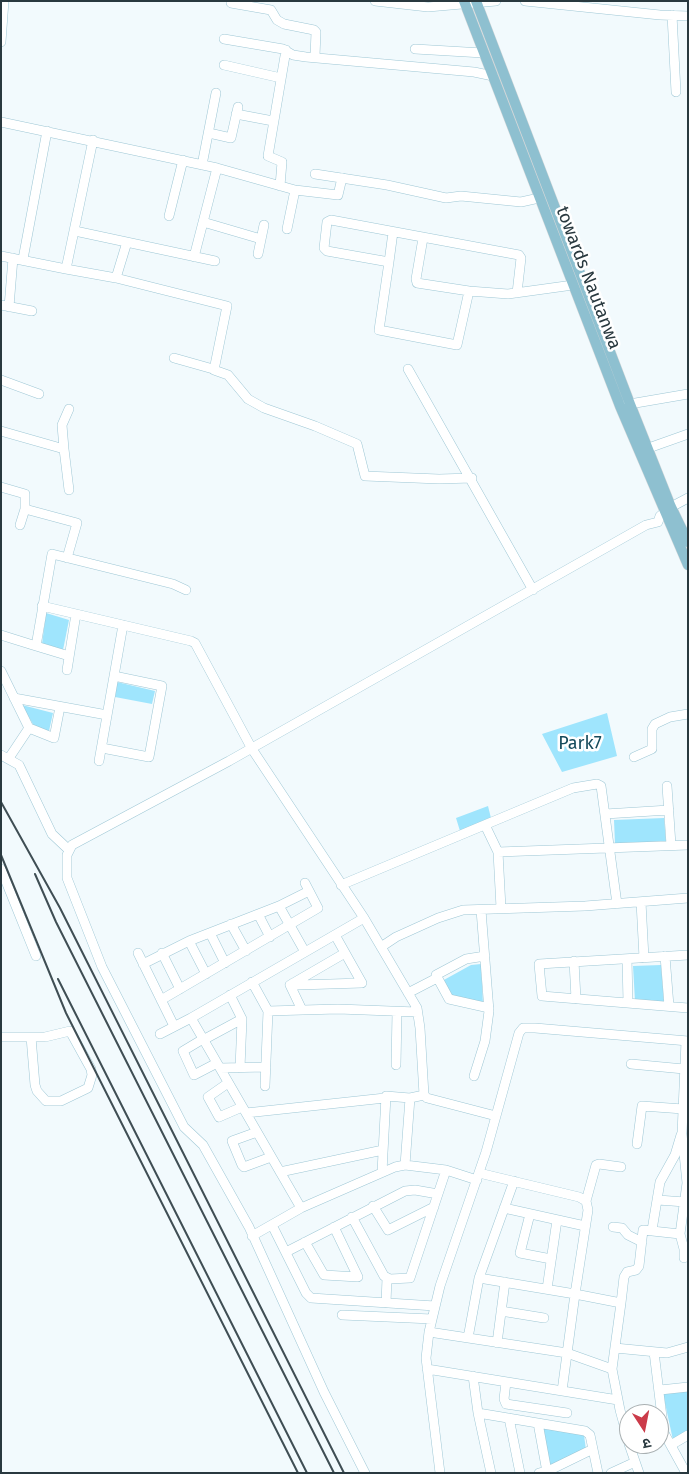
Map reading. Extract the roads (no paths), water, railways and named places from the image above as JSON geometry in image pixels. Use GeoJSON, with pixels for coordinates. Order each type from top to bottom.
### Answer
{"type":"FeatureCollection","features":[{"type":"Feature","properties":{"kind":"main road","name":"towards Nautanwa"},"geometry":{"type":"LineString","coordinates":[[471,3],[483,53],[573,285],[644,450],[665,512],[688,565]]}},
{"type":"Feature","properties":{"kind":"main road"},"geometry":{"type":"LineString","coordinates":[[471,3],[625,405]]}},
{"type":"Feature","properties":{"kind":"main road"},"geometry":{"type":"LineString","coordinates":[[665,512],[688,542]]}},
{"type":"Feature","properties":{"kind":"street"},"geometry":{"type":"LineString","coordinates":[[375,1],[415,7],[496,1]]}},
{"type":"Feature","properties":{"kind":"street"},"geometry":{"type":"LineString","coordinates":[[525,1],[606,6],[688,16]]}},
{"type":"Feature","properties":{"kind":"street"},"geometry":{"type":"LineString","coordinates":[[1,42],[3,3]]}},
{"type":"Feature","properties":{"kind":"street"},"geometry":{"type":"LineString","coordinates":[[230,3],[270,10],[277,20],[284,24],[314,30],[315,56]]}},
{"type":"Feature","properties":{"kind":"street"},"geometry":{"type":"LineString","coordinates":[[672,15],[676,92]]}},
{"type":"Feature","properties":{"kind":"street"},"geometry":{"type":"LineString","coordinates":[[224,38],[286,50],[293,55],[474,72],[493,76]]}},
{"type":"Feature","properties":{"kind":"street"},"geometry":{"type":"LineString","coordinates":[[415,49],[483,53]]}},
{"type":"Feature","properties":{"kind":"street"},"geometry":{"type":"LineString","coordinates":[[280,186],[282,162],[268,156],[286,50]]}},
{"type":"Feature","properties":{"kind":"street"},"geometry":{"type":"LineString","coordinates":[[224,65],[281,78]]}},
{"type":"Feature","properties":{"kind":"street"},"geometry":{"type":"LineString","coordinates":[[202,165],[216,93]]}},
{"type":"Feature","properties":{"kind":"street"},"geometry":{"type":"LineString","coordinates":[[208,134],[230,138],[237,110],[273,121]]}},
{"type":"Feature","properties":{"kind":"street"},"geometry":{"type":"LineString","coordinates":[[1,122],[183,160],[295,190],[338,195],[342,178]]}},
{"type":"Feature","properties":{"kind":"street"},"geometry":{"type":"LineString","coordinates":[[22,259],[47,131]]}},
{"type":"Feature","properties":{"kind":"street"},"geometry":{"type":"LineString","coordinates":[[66,269],[93,140]]}},
{"type":"Feature","properties":{"kind":"street"},"geometry":{"type":"LineString","coordinates":[[169,216],[183,160]]}},
{"type":"Feature","properties":{"kind":"street"},"geometry":{"type":"LineString","coordinates":[[194,257],[217,168]]}},
{"type":"Feature","properties":{"kind":"street"},"geometry":{"type":"LineString","coordinates":[[315,174],[446,198],[461,196],[521,202],[539,198]]}},
{"type":"Feature","properties":{"kind":"street"},"geometry":{"type":"LineString","coordinates":[[287,229],[295,190]]}},
{"type":"Feature","properties":{"kind":"street"},"geometry":{"type":"LineString","coordinates":[[388,262],[327,251],[324,248],[327,222],[331,220],[519,255],[521,258],[517,293]]}},
{"type":"Feature","properties":{"kind":"street"},"geometry":{"type":"LineString","coordinates":[[203,222],[261,239]]}},
{"type":"Feature","properties":{"kind":"street"},"geometry":{"type":"LineString","coordinates":[[258,254],[264,225]]}},
{"type":"Feature","properties":{"kind":"street"},"geometry":{"type":"LineString","coordinates":[[75,231],[215,261]]}},
{"type":"Feature","properties":{"kind":"street"},"geometry":{"type":"LineString","coordinates":[[393,232],[379,330],[457,345],[469,291]]}},
{"type":"Feature","properties":{"kind":"street"},"geometry":{"type":"LineString","coordinates":[[423,238],[416,282],[469,291],[517,293],[573,285]]}},
{"type":"Feature","properties":{"kind":"street"},"geometry":{"type":"LineString","coordinates":[[116,278],[127,242]]}},
{"type":"Feature","properties":{"kind":"street"},"geometry":{"type":"LineString","coordinates":[[1,256],[116,278],[227,306],[213,369]]}},
{"type":"Feature","properties":{"kind":"street"},"geometry":{"type":"LineString","coordinates":[[12,258],[5,306],[32,311]]}},
{"type":"Feature","properties":{"kind":"street"},"geometry":{"type":"LineString","coordinates":[[174,358],[228,375],[248,399],[264,408],[315,426],[357,444],[363,472],[369,478],[472,478]]}},
{"type":"Feature","properties":{"kind":"street"},"geometry":{"type":"LineString","coordinates":[[408,369],[472,478],[533,590]]}},
{"type":"Feature","properties":{"kind":"street"},"geometry":{"type":"LineString","coordinates":[[1,380],[39,394]]}},
{"type":"Feature","properties":{"kind":"street"},"geometry":{"type":"LineString","coordinates":[[625,405],[688,394]]}},
{"type":"Feature","properties":{"kind":"street"},"geometry":{"type":"LineString","coordinates":[[69,410],[62,425],[69,490]]}},
{"type":"Feature","properties":{"kind":"street"},"geometry":{"type":"LineString","coordinates":[[1,431],[64,449]]}},
{"type":"Feature","properties":{"kind":"street"},"geometry":{"type":"LineString","coordinates":[[644,450],[688,434]]}},
{"type":"Feature","properties":{"kind":"street"},"geometry":{"type":"LineString","coordinates":[[1,486],[25,494],[25,509],[20,525]]}},
{"type":"Feature","properties":{"kind":"street"},"geometry":{"type":"LineString","coordinates":[[365,1473],[324,1392],[252,1236],[202,1145],[184,1127],[102,967],[67,878],[69,850],[72,845],[252,749],[646,525],[658,522],[665,512],[688,498]]}},
{"type":"Feature","properties":{"kind":"street"},"geometry":{"type":"LineString","coordinates":[[25,509],[77,523],[67,558]]}},
{"type":"Feature","properties":{"kind":"street"},"geometry":{"type":"LineString","coordinates":[[36,646],[51,554],[173,584],[186,590]]}},
{"type":"Feature","properties":{"kind":"street"},"geometry":{"type":"LineString","coordinates":[[42,606],[195,644],[252,749],[364,918],[418,1012],[424,1095]]}},
{"type":"Feature","properties":{"kind":"street"},"geometry":{"type":"LineString","coordinates":[[67,670],[76,614]]}},
{"type":"Feature","properties":{"kind":"street"},"geometry":{"type":"LineString","coordinates":[[99,761],[123,625]]}},
{"type":"Feature","properties":{"kind":"street"},"geometry":{"type":"LineString","coordinates":[[1,635],[69,656]]}},
{"type":"Feature","properties":{"kind":"street"},"geometry":{"type":"LineString","coordinates":[[1,671],[29,728],[54,738],[60,707]]}},
{"type":"Feature","properties":{"kind":"street"},"geometry":{"type":"LineString","coordinates":[[102,748],[149,757],[161,686],[114,676]]}},
{"type":"Feature","properties":{"kind":"street"},"geometry":{"type":"LineString","coordinates":[[14,698],[107,715]]}},
{"type":"Feature","properties":{"kind":"street"},"geometry":{"type":"LineString","coordinates":[[634,757],[652,749],[652,728],[655,724],[670,717],[688,714]]}},
{"type":"Feature","properties":{"kind":"street"},"geometry":{"type":"LineString","coordinates":[[29,728],[5,756],[21,768],[52,834],[69,850]]}},
{"type":"Feature","properties":{"kind":"street"},"geometry":{"type":"LineString","coordinates":[[341,886],[573,788],[598,784],[601,786],[617,904]]}},
{"type":"Feature","properties":{"kind":"street"},"geometry":{"type":"LineString","coordinates":[[667,786],[671,845]]}},
{"type":"Feature","properties":{"kind":"street"},"geometry":{"type":"LineString","coordinates":[[605,814],[669,810]]}},
{"type":"Feature","properties":{"kind":"street"},"geometry":{"type":"LineString","coordinates":[[485,825],[498,852],[501,908]]}},
{"type":"Feature","properties":{"kind":"street"},"geometry":{"type":"LineString","coordinates":[[498,852],[688,844]]}},
{"type":"Feature","properties":{"kind":"street"},"geometry":{"type":"LineString","coordinates":[[1,870],[3,880],[36,956]]}},
{"type":"Feature","properties":{"kind":"street"},"geometry":{"type":"LineString","coordinates":[[143,964],[189,941],[279,906],[307,887],[318,908],[161,1000]]}},
{"type":"Feature","properties":{"kind":"street"},"geometry":{"type":"LineString","coordinates":[[381,948],[396,937],[452,912],[501,908],[617,904],[688,898]]}},
{"type":"Feature","properties":{"kind":"street"},"geometry":{"type":"LineString","coordinates":[[641,902],[644,958]]}},
{"type":"Feature","properties":{"kind":"street"},"geometry":{"type":"LineString","coordinates":[[279,906],[305,952]]}},
{"type":"Feature","properties":{"kind":"street"},"geometry":{"type":"LineString","coordinates":[[474,1076],[485,1041],[489,1008],[481,910]]}},
{"type":"Feature","properties":{"kind":"street"},"geometry":{"type":"LineString","coordinates":[[258,914],[270,937]]}},
{"type":"Feature","properties":{"kind":"street"},"geometry":{"type":"LineString","coordinates":[[160,1034],[364,918]]}},
{"type":"Feature","properties":{"kind":"street"},"geometry":{"type":"LineString","coordinates":[[231,924],[246,951]]}},
{"type":"Feature","properties":{"kind":"street"},"geometry":{"type":"LineString","coordinates":[[210,933],[225,963]]}},
{"type":"Feature","properties":{"kind":"street"},"geometry":{"type":"LineString","coordinates":[[294,983],[298,985],[362,983],[335,935]]}},
{"type":"Feature","properties":{"kind":"street"},"geometry":{"type":"LineString","coordinates":[[189,941],[206,974]]}},
{"type":"Feature","properties":{"kind":"street"},"geometry":{"type":"LineString","coordinates":[[138,953],[174,1026]]}},
{"type":"Feature","properties":{"kind":"street"},"geometry":{"type":"LineString","coordinates":[[162,953],[180,989]]}},
{"type":"Feature","properties":{"kind":"street"},"geometry":{"type":"LineString","coordinates":[[302,1010],[290,987],[345,953]]}},
{"type":"Feature","properties":{"kind":"street"},"geometry":{"type":"LineString","coordinates":[[688,955],[539,963],[540,995],[688,1008]]}},
{"type":"Feature","properties":{"kind":"street"},"geometry":{"type":"LineString","coordinates":[[485,956],[466,959],[437,973],[437,978],[449,999],[489,1008]]}},
{"type":"Feature","properties":{"kind":"street"},"geometry":{"type":"LineString","coordinates":[[664,956],[669,1006]]}},
{"type":"Feature","properties":{"kind":"street"},"geometry":{"type":"LineString","coordinates":[[627,959],[628,1003]]}},
{"type":"Feature","properties":{"kind":"street"},"geometry":{"type":"LineString","coordinates":[[574,961],[576,999]]}},
{"type":"Feature","properties":{"kind":"street"},"geometry":{"type":"LineString","coordinates":[[408,993],[437,978]]}},
{"type":"Feature","properties":{"kind":"street"},"geometry":{"type":"LineString","coordinates":[[252,982],[268,1011],[265,1086]]}},
{"type":"Feature","properties":{"kind":"street"},"geometry":{"type":"LineString","coordinates":[[230,995],[242,1019],[240,1068]]}},
{"type":"Feature","properties":{"kind":"street"},"geometry":{"type":"LineString","coordinates":[[268,1011],[418,1012]]}},
{"type":"Feature","properties":{"kind":"street"},"geometry":{"type":"LineString","coordinates":[[396,1065],[397,1012]]}},
{"type":"Feature","properties":{"kind":"street"},"geometry":{"type":"LineString","coordinates":[[191,1018],[301,1208]]}},
{"type":"Feature","properties":{"kind":"street"},"geometry":{"type":"LineString","coordinates":[[242,1019],[182,1051],[194,1075],[218,1066],[240,1068],[266,1067]]}},
{"type":"Feature","properties":{"kind":"street"},"geometry":{"type":"LineString","coordinates":[[440,1473],[427,1369],[429,1332],[440,1286],[478,1177],[519,1033],[523,1028],[687,1041],[682,1134],[687,1183],[680,1234],[684,1258]]}},
{"type":"Feature","properties":{"kind":"street"},"geometry":{"type":"LineString","coordinates":[[1,1037],[31,1037],[70,1031],[91,1069],[92,1075],[88,1088],[61,1101],[46,1101],[37,1091],[35,1085],[31,1037]]}},
{"type":"Feature","properties":{"kind":"street"},"geometry":{"type":"LineString","coordinates":[[631,1064],[684,1069]]}},
{"type":"Feature","properties":{"kind":"street"},"geometry":{"type":"LineString","coordinates":[[228,1083],[208,1096],[219,1117],[244,1110],[385,1098],[410,1098],[424,1095],[427,1098],[496,1116]]}},
{"type":"Feature","properties":{"kind":"street"},"geometry":{"type":"LineString","coordinates":[[382,1172],[385,1098]]}},
{"type":"Feature","properties":{"kind":"street"},"geometry":{"type":"LineString","coordinates":[[404,1165],[410,1098]]}},
{"type":"Feature","properties":{"kind":"street"},"geometry":{"type":"LineString","coordinates":[[637,1144],[643,1105],[683,1109]]}},
{"type":"Feature","properties":{"kind":"street"},"geometry":{"type":"LineString","coordinates":[[257,1132],[232,1141],[242,1165],[244,1167],[271,1157]]}},
{"type":"Feature","properties":{"kind":"street"},"geometry":{"type":"LineString","coordinates":[[652,1230],[660,1182],[675,1155],[682,1134]]}},
{"type":"Feature","properties":{"kind":"street"},"geometry":{"type":"LineString","coordinates":[[280,1172],[383,1150]]}},
{"type":"Feature","properties":{"kind":"street"},"geometry":{"type":"LineString","coordinates":[[252,1236],[301,1208],[382,1172],[404,1165],[514,1181],[579,1197],[586,1201]]}},
{"type":"Feature","properties":{"kind":"street"},"geometry":{"type":"LineString","coordinates":[[562,1391],[588,1210],[586,1201],[596,1165],[621,1167]]}},
{"type":"Feature","properties":{"kind":"street"},"geometry":{"type":"LineString","coordinates":[[387,1278],[412,1277],[446,1170]]}},
{"type":"Feature","properties":{"kind":"street"},"geometry":{"type":"LineString","coordinates":[[468,1338],[479,1278],[514,1181]]}},
{"type":"Feature","properties":{"kind":"street"},"geometry":{"type":"LineString","coordinates":[[286,1252],[373,1206],[405,1192],[415,1190],[438,1194]]}},
{"type":"Feature","properties":{"kind":"street"},"geometry":{"type":"LineString","coordinates":[[658,1200],[685,1202]]}},
{"type":"Feature","properties":{"kind":"street"},"geometry":{"type":"LineString","coordinates":[[373,1206],[388,1230],[434,1207]]}},
{"type":"Feature","properties":{"kind":"street"},"geometry":{"type":"LineString","coordinates":[[504,1208],[585,1226]]}},
{"type":"Feature","properties":{"kind":"street"},"geometry":{"type":"LineString","coordinates":[[530,1214],[520,1253],[551,1259]]}},
{"type":"Feature","properties":{"kind":"street"},"geometry":{"type":"LineString","coordinates":[[352,1217],[387,1278],[386,1303]]}},
{"type":"Feature","properties":{"kind":"street"},"geometry":{"type":"LineString","coordinates":[[547,1289],[557,1220]]}},
{"type":"Feature","properties":{"kind":"street"},"geometry":{"type":"LineString","coordinates":[[272,1224],[306,1293],[311,1298],[435,1306]]}},
{"type":"Feature","properties":{"kind":"street"},"geometry":{"type":"LineString","coordinates":[[305,1242],[324,1275],[358,1277],[334,1227]]}},
{"type":"Feature","properties":{"kind":"street"},"geometry":{"type":"LineString","coordinates":[[613,1227],[622,1228],[628,1235],[642,1242]]}},
{"type":"Feature","properties":{"kind":"street"},"geometry":{"type":"LineString","coordinates":[[619,1404],[612,1369],[617,1348],[624,1277],[627,1272],[636,1270],[639,1266],[644,1230],[680,1234]]}},
{"type":"Feature","properties":{"kind":"street"},"geometry":{"type":"LineString","coordinates":[[479,1278],[621,1303]]}},
{"type":"Feature","properties":{"kind":"street"},"geometry":{"type":"LineString","coordinates":[[497,1343],[506,1282]]}},
{"type":"Feature","properties":{"kind":"street"},"geometry":{"type":"LineString","coordinates":[[501,1311],[544,1318]]}},
{"type":"Feature","properties":{"kind":"street"},"geometry":{"type":"LineString","coordinates":[[342,1315],[432,1319]]}},
{"type":"Feature","properties":{"kind":"street"},"geometry":{"type":"LineString","coordinates":[[429,1332],[567,1353],[612,1369]]}},
{"type":"Feature","properties":{"kind":"street"},"geometry":{"type":"LineString","coordinates":[[617,1348],[687,1347]]}},
{"type":"Feature","properties":{"kind":"street"},"geometry":{"type":"LineString","coordinates":[[617,1348],[676,1352],[687,1347]]}},
{"type":"Feature","properties":{"kind":"street"},"geometry":{"type":"LineString","coordinates":[[654,1352],[664,1433],[686,1473]]}},
{"type":"Feature","properties":{"kind":"street"},"geometry":{"type":"LineString","coordinates":[[427,1369],[618,1400]]}},
{"type":"Feature","properties":{"kind":"street"},"geometry":{"type":"LineString","coordinates":[[473,1376],[478,1413],[491,1473]]}},
{"type":"Feature","properties":{"kind":"street"},"geometry":{"type":"LineString","coordinates":[[506,1382],[504,1399],[506,1404],[567,1413]]}},
{"type":"Feature","properties":{"kind":"street"},"geometry":{"type":"LineString","coordinates":[[660,1390],[688,1387]]}},
{"type":"Feature","properties":{"kind":"street"},"geometry":{"type":"LineString","coordinates":[[478,1413],[585,1431],[590,1435],[598,1473]]}},
{"type":"Feature","properties":{"kind":"street"},"geometry":{"type":"LineString","coordinates":[[509,1418],[520,1473]]}},
{"type":"Feature","properties":{"kind":"street"},"geometry":{"type":"LineString","coordinates":[[538,1423],[543,1472],[593,1449]]}},
{"type":"Feature","properties":{"kind":"street"},"geometry":{"type":"LineString","coordinates":[[671,1445],[688,1435]]}},
{"type":"Feature","properties":{"kind":"street"},"geometry":{"type":"LineString","coordinates":[[632,1454],[639,1473]]}},
{"type":"Feature","properties":{"kind":"street"},"geometry":{"type":"LineString","coordinates":[[611,1473],[634,1462]]}},
{"type":"Feature","properties":{"kind":"railway"},"geometry":{"type":"LineString","coordinates":[[1,802],[60,908],[344,1473]]}},
{"type":"Feature","properties":{"kind":"railway"},"geometry":{"type":"LineString","coordinates":[[1,855],[66,1013],[298,1473]]}},
{"type":"Feature","properties":{"kind":"railway"},"geometry":{"type":"LineString","coordinates":[[35,874],[56,922],[334,1473]]}},
{"type":"Feature","properties":{"kind":"railway"},"geometry":{"type":"LineString","coordinates":[[58,979],[307,1473]]}},
{"type":"Feature","properties":{"kind":"park label","name":"Park7"},"geometry":{"type":"Point","coordinates":[580,744]}}]}
